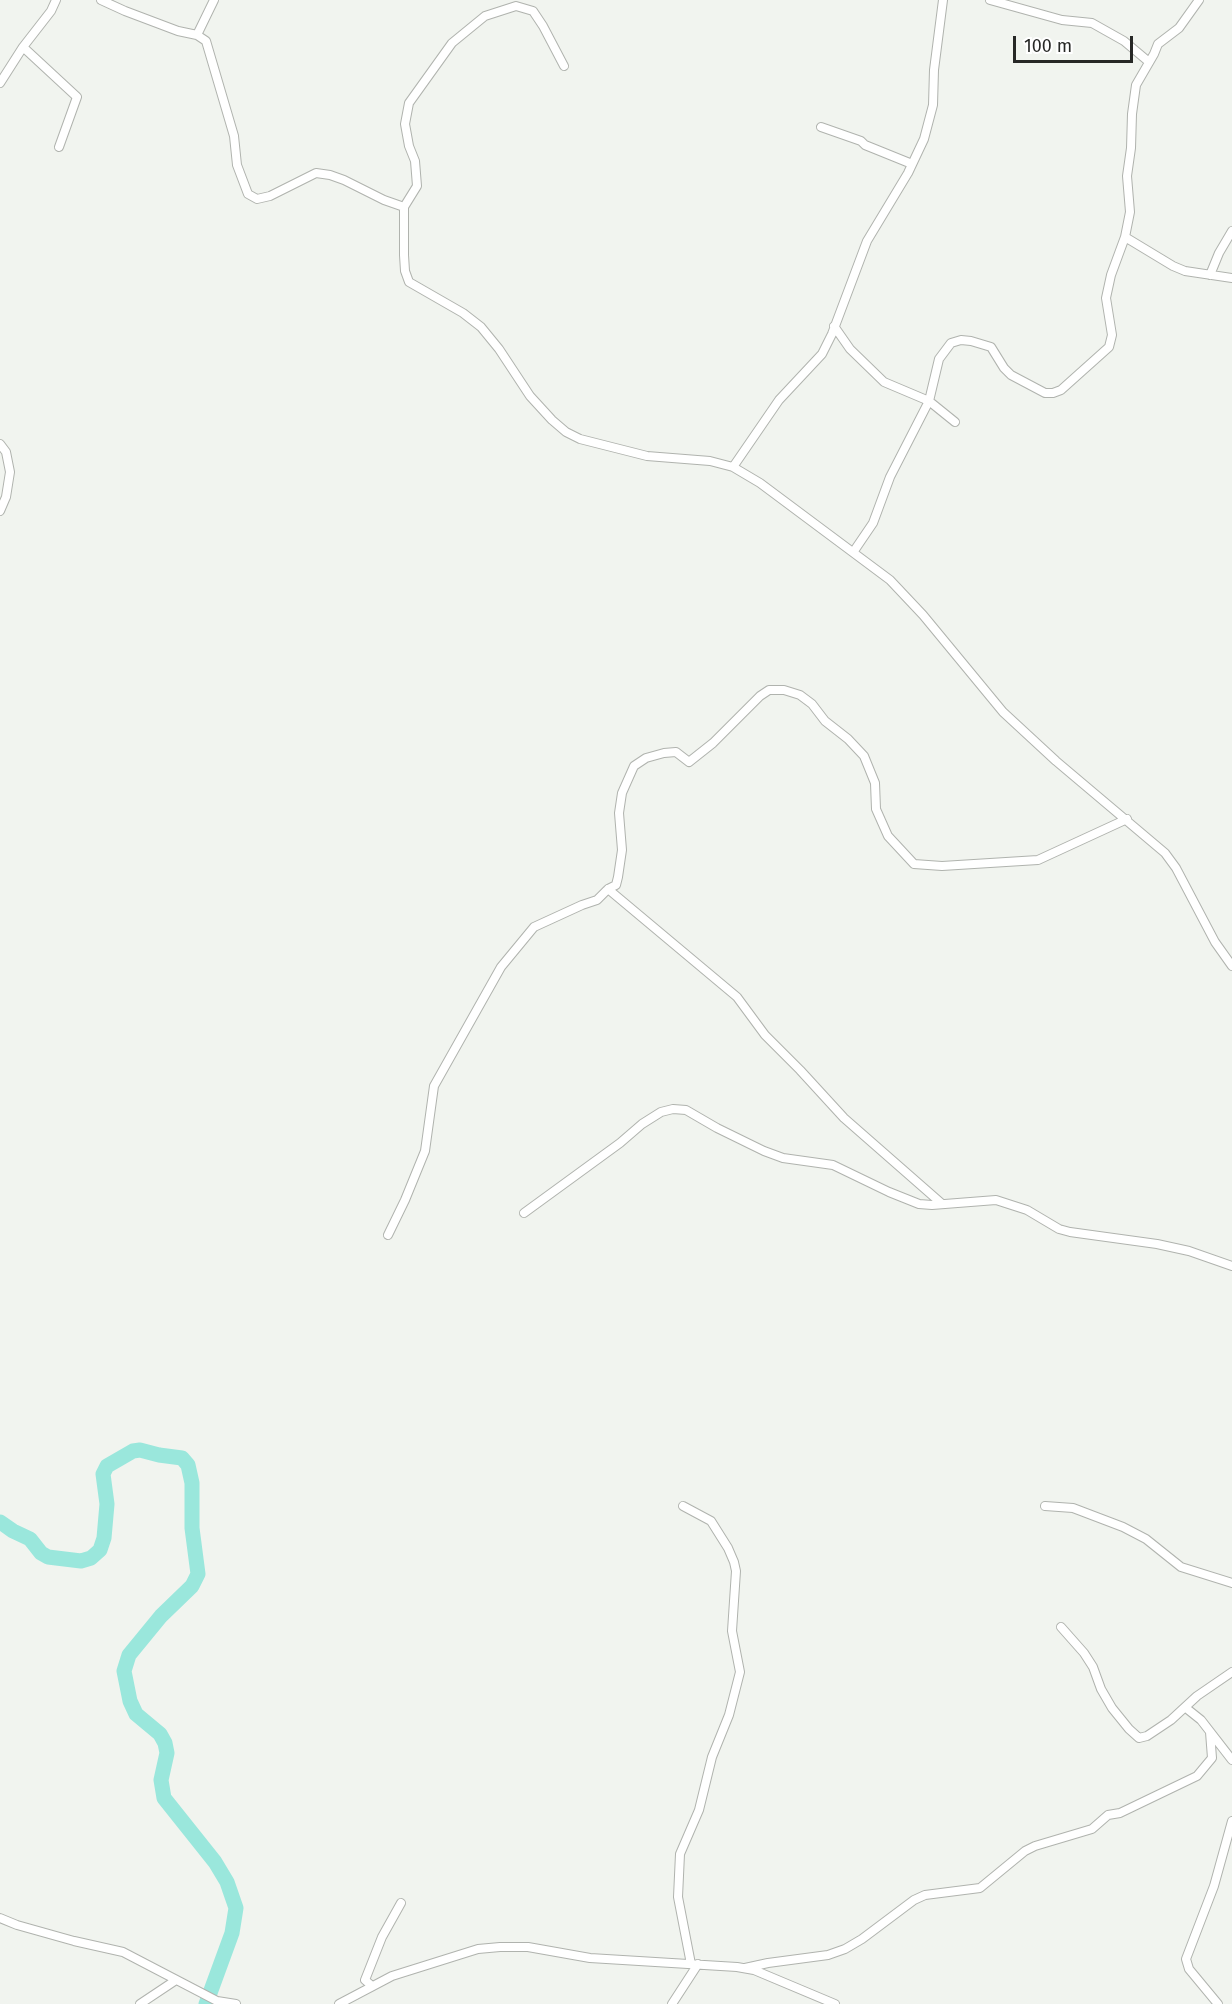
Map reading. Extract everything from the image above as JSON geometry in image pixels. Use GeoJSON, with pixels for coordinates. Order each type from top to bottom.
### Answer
{"type":"FeatureCollection","features":[{"type":"Feature","properties":{"kind":"street"},"geometry":{"type":"LineString","coordinates":[[0,83],[23,47],[51,11],[56,0]]}},
{"type":"Feature","properties":{"kind":"street"},"geometry":{"type":"LineString","coordinates":[[101,0],[125,12],[178,31],[197,35],[206,41],[229,116],[237,165],[248,194],[257,199],[270,195],[316,173],[344,180],[384,200],[404,207]]}},
{"type":"Feature","properties":{"kind":"street"},"geometry":{"type":"LineString","coordinates":[[197,35],[214,0]]}},
{"type":"Feature","properties":{"kind":"street"},"geometry":{"type":"LineString","coordinates":[[733,467],[779,400],[822,354],[867,241],[924,139],[933,105],[934,70],[943,0]]}},
{"type":"Feature","properties":{"kind":"street"},"geometry":{"type":"LineString","coordinates":[[990,0],[1062,20],[1092,23],[1124,41],[1149,62]]}},
{"type":"Feature","properties":{"kind":"street"},"geometry":{"type":"LineString","coordinates":[[854,551],[873,523],[890,477],[930,401],[939,359],[951,343],[961,340],[991,347],[1011,375],[1037,390],[1053,393],[1070,382],[1112,342],[1107,310],[1108,287],[1125,237],[1130,212],[1127,176],[1136,85],[1158,44],[1179,28],[1199,0]]}},
{"type":"Feature","properties":{"kind":"street"},"geometry":{"type":"LineString","coordinates":[[564,66],[533,11],[516,6],[485,16],[452,43],[409,103],[405,124],[409,146],[415,161],[417,186],[404,207],[405,271],[409,282],[463,313],[481,327],[499,349],[530,396],[566,432],[580,439],[647,456],[710,461],[733,467],[760,483],[890,580],[1004,712],[1056,761],[1165,853],[1176,868],[1215,942],[1232,966]]}},
{"type":"Feature","properties":{"kind":"street"},"geometry":{"type":"LineString","coordinates":[[23,47],[77,97],[59,147]]}},
{"type":"Feature","properties":{"kind":"street"},"geometry":{"type":"LineString","coordinates":[[821,127],[861,141],[865,145],[912,164]]}},
{"type":"Feature","properties":{"kind":"street"},"geometry":{"type":"LineString","coordinates":[[1210,275],[1232,231]]}},
{"type":"Feature","properties":{"kind":"street"},"geometry":{"type":"LineString","coordinates":[[1125,237],[1185,271],[1232,278]]}},
{"type":"Feature","properties":{"kind":"street"},"geometry":{"type":"LineString","coordinates":[[834,326],[850,349],[884,382],[930,401],[955,422]]}},
{"type":"Feature","properties":{"kind":"street"},"geometry":{"type":"LineString","coordinates":[[0,444],[6,452],[10,472],[6,497],[0,511]]}},
{"type":"Feature","properties":{"kind":"street"},"geometry":{"type":"LineString","coordinates":[[388,1235],[425,1151],[434,1086],[501,968],[534,927],[597,900],[608,889],[616,885],[622,850],[619,813],[622,794],[634,766],[646,758],[676,752],[689,762],[760,696],[769,690],[784,690],[800,695],[812,704],[825,721],[848,739],[864,756],[875,783],[876,809],[888,836],[914,864],[942,866],[1038,860],[1127,819]]}},
{"type":"Feature","properties":{"kind":"street"},"geometry":{"type":"LineString","coordinates":[[608,889],[737,998],[765,1035],[844,1118],[941,1203]]}},
{"type":"Feature","properties":{"kind":"street"},"geometry":{"type":"LineString","coordinates":[[524,1213],[620,1143],[642,1124],[661,1112],[673,1109],[687,1110],[717,1128],[773,1154],[833,1165],[919,1204],[996,1200],[1027,1210],[1059,1229],[1157,1244],[1189,1251],[1232,1266]]}},
{"type":"Feature","properties":{"kind":"street"},"geometry":{"type":"LineString","coordinates":[[672,2004],[695,1964],[678,1897],[680,1854],[699,1810],[706,1778],[729,1715],[740,1672],[732,1631],[736,1571],[734,1562],[711,1521],[683,1506]]}},
{"type":"Feature","properties":{"kind":"street"},"geometry":{"type":"LineString","coordinates":[[1045,1506],[1073,1508],[1123,1527],[1146,1539],[1181,1567],[1232,1583]]}},
{"type":"Feature","properties":{"kind":"street"},"geometry":{"type":"LineString","coordinates":[[1061,1627],[1093,1667],[1101,1689],[1112,1708],[1139,1738],[1147,1736],[1186,1708],[1197,1696],[1232,1672]]}},
{"type":"Feature","properties":{"kind":"street"},"geometry":{"type":"LineString","coordinates":[[1186,1708],[1201,1720],[1232,1760]]}},
{"type":"Feature","properties":{"kind":"street"},"geometry":{"type":"LineString","coordinates":[[745,1968],[828,1955],[862,1939],[914,1900],[925,1895],[980,1888],[1035,1846],[1092,1829],[1108,1815],[1120,1813],[1197,1776],[1212,1758],[1210,1732]]}},
{"type":"Feature","properties":{"kind":"street"},"geometry":{"type":"LineString","coordinates":[[1218,2004],[1189,1969],[1186,1959],[1214,1886],[1232,1821]]}},
{"type":"Feature","properties":{"kind":"street"},"geometry":{"type":"LineString","coordinates":[[372,1986],[365,1980],[382,1937],[401,1903]]}},
{"type":"Feature","properties":{"kind":"street"},"geometry":{"type":"LineString","coordinates":[[0,1918],[74,1941],[123,1952],[217,2001],[236,2004]]}},
{"type":"Feature","properties":{"kind":"street"},"geometry":{"type":"LineString","coordinates":[[339,2004],[392,1976],[478,1949],[528,1947],[590,1958],[745,1968],[835,2004]]}},
{"type":"Feature","properties":{"kind":"street"},"geometry":{"type":"LineString","coordinates":[[140,2004],[176,1980]]}},
{"type":"Feature","properties":{"kind":"waterway"},"geometry":{"type":"LineString","coordinates":[[0,1522],[30,1539],[41,1553],[48,1557],[81,1561],[91,1558],[100,1550],[104,1538],[107,1504],[103,1474],[107,1466],[133,1451],[140,1450],[182,1458],[188,1465],[192,1483],[192,1528],[198,1574],[192,1586],[161,1616],[129,1655],[124,1671],[130,1701],[136,1714],[160,1734],[165,1743],[167,1753],[161,1780],[164,1798],[215,1862],[227,1882],[236,1908],[232,1933],[206,2004]]}}]}
